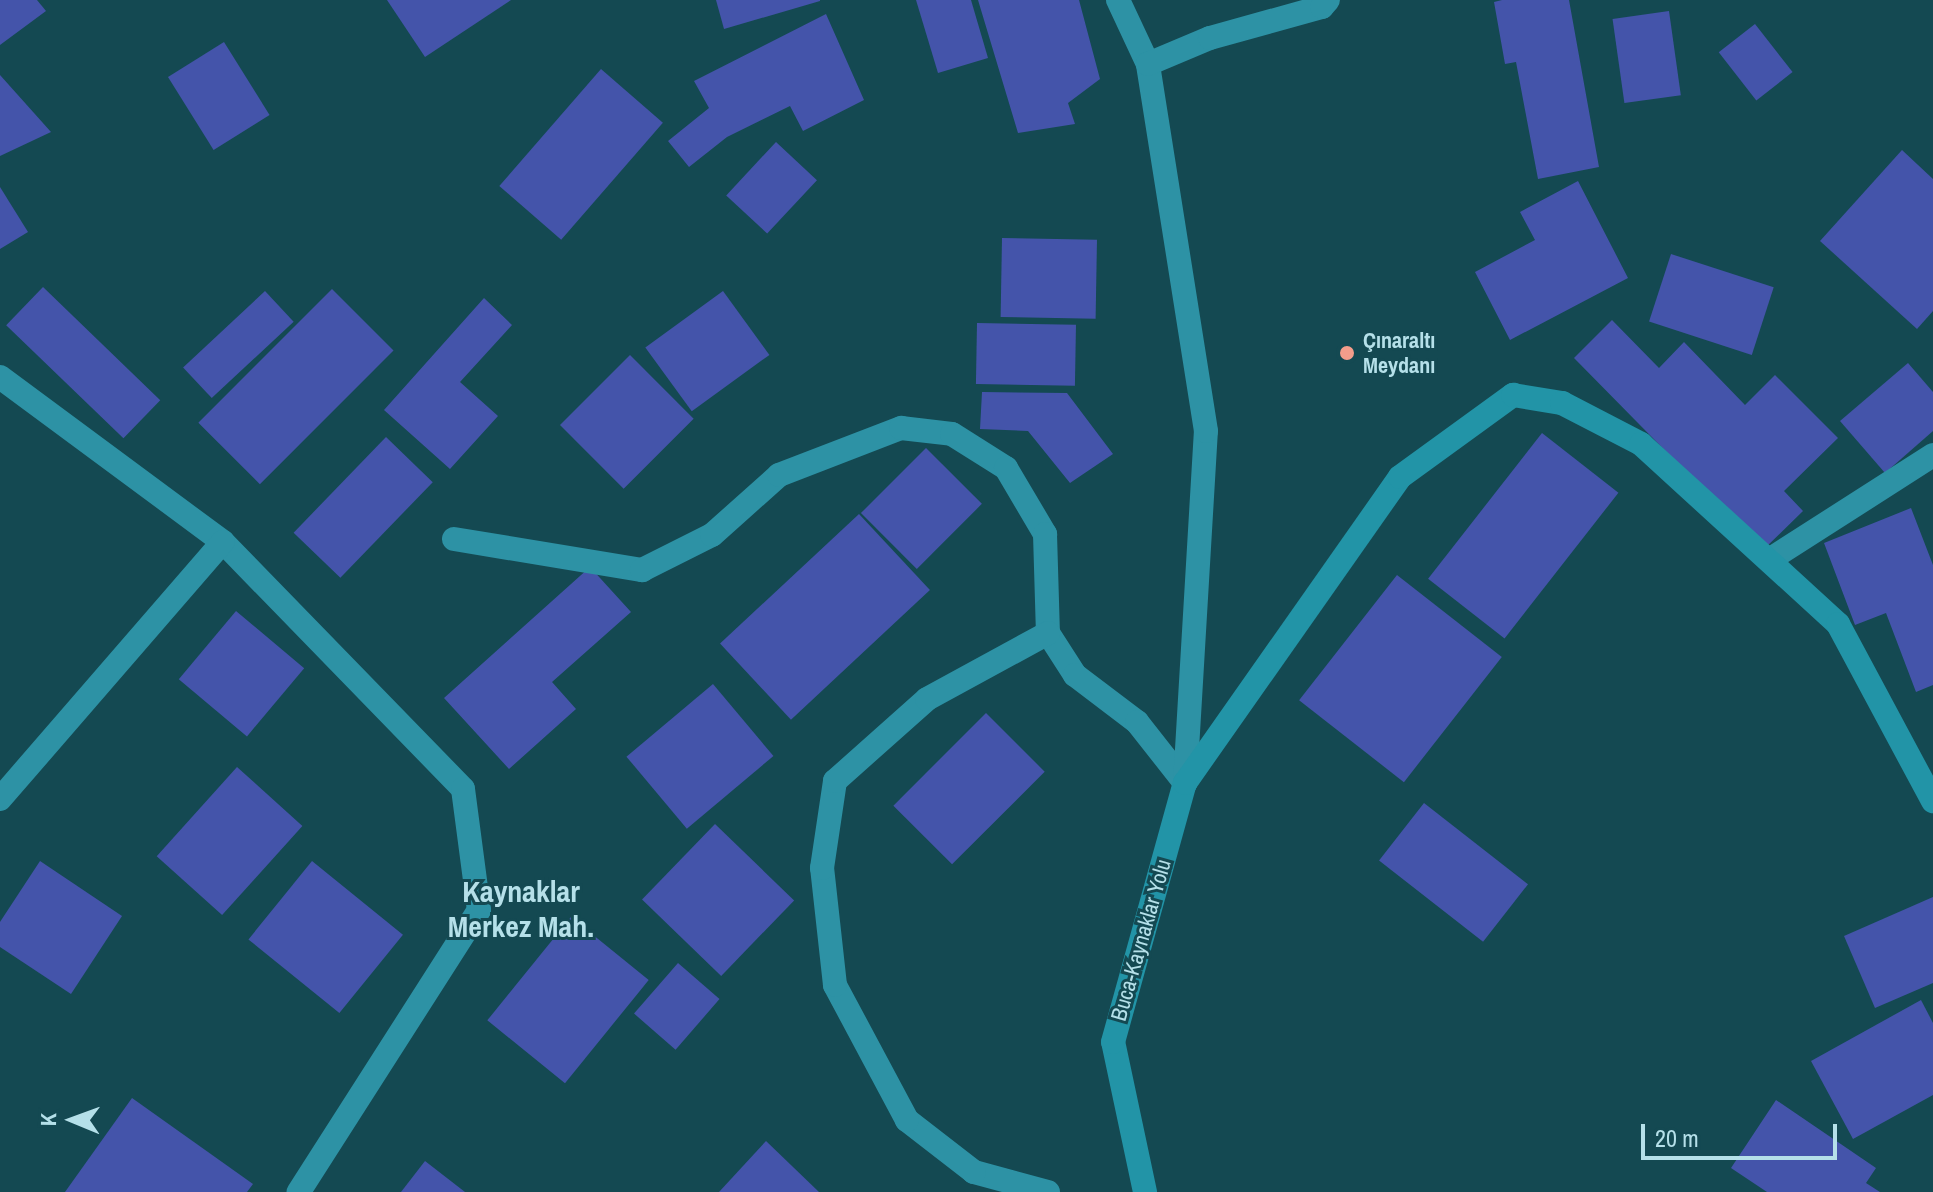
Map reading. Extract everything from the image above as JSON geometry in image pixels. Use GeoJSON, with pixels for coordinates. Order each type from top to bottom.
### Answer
{"type":"FeatureCollection","features":[{"type":"Feature","properties":{"kind":"street"},"geometry":{"type":"LineString","coordinates":[[1118,0],[1148,64],[1206,431],[1185,783]]}},
{"type":"Feature","properties":{"kind":"street"},"geometry":{"type":"LineString","coordinates":[[1148,64],[1328,0]]}},
{"type":"Feature","properties":{"kind":"street"},"geometry":{"type":"LineString","coordinates":[[0,377],[223,542],[463,789],[479,910],[299,1192]]}},
{"type":"Feature","properties":{"kind":"street","name":"Buca-Kaynaklar Yolu"},"geometry":{"type":"LineString","coordinates":[[1145,1192],[1113,1042],[1185,783],[1400,477],[1513,395],[1562,403],[1641,444],[1838,624],[1933,801]]}},
{"type":"Feature","properties":{"kind":"street"},"geometry":{"type":"LineString","coordinates":[[454,539],[642,570],[712,535],[779,475],[901,428],[952,434],[1006,468],[1045,534],[1048,633],[1075,675],[1137,722],[1185,783]]}},
{"type":"Feature","properties":{"kind":"street"},"geometry":{"type":"LineString","coordinates":[[1769,560],[1933,455]]}},
{"type":"Feature","properties":{"kind":"street"},"geometry":{"type":"LineString","coordinates":[[0,799],[223,542]]}},
{"type":"Feature","properties":{"kind":"street"},"geometry":{"type":"LineString","coordinates":[[1048,633],[927,699],[835,781],[822,868],[835,985],[907,1120],[974,1172],[1048,1192]]}},
{"type":"Feature","properties":{"kind":"building"},"geometry":{"type":"Polygon","coordinates":[[[0,0],[37,0],[46,11],[0,45],[0,0]]]}},
{"type":"Feature","properties":{"kind":"building"},"geometry":{"type":"Polygon","coordinates":[[[387,0],[511,0],[425,57],[387,0]]]}},
{"type":"Feature","properties":{"kind":"building"},"geometry":{"type":"Polygon","coordinates":[[[716,0],[820,0],[820,1],[724,29],[716,0]]]}},
{"type":"Feature","properties":{"kind":"building"},"geometry":{"type":"Polygon","coordinates":[[[916,0],[971,0],[988,58],[938,73],[916,0]]]}},
{"type":"Feature","properties":{"kind":"building"},"geometry":{"type":"Polygon","coordinates":[[[978,0],[1079,0],[1100,79],[1068,103],[1075,124],[1018,133],[978,0]]]}},
{"type":"Feature","properties":{"kind":"building"},"geometry":{"type":"Polygon","coordinates":[[[1569,0],[1599,167],[1538,179],[1516,62],[1505,64],[1494,2],[1569,0]]]}},
{"type":"Feature","properties":{"kind":"building"},"geometry":{"type":"Polygon","coordinates":[[[1669,11],[1681,95],[1624,103],[1613,19],[1669,11]]]}},
{"type":"Feature","properties":{"kind":"building"},"geometry":{"type":"Polygon","coordinates":[[[826,14],[864,100],[803,131],[790,106],[727,137],[689,167],[668,141],[709,108],[694,81],[826,14]]]}},
{"type":"Feature","properties":{"kind":"building"},"geometry":{"type":"Polygon","coordinates":[[[1755,24],[1793,72],[1756,100],[1719,52],[1755,24]]]}},
{"type":"Feature","properties":{"kind":"building"},"geometry":{"type":"Polygon","coordinates":[[[224,42],[270,115],[214,150],[168,77],[224,42]]]}},
{"type":"Feature","properties":{"kind":"building"},"geometry":{"type":"Polygon","coordinates":[[[601,69],[663,123],[561,240],[499,186],[601,69]]]}},
{"type":"Feature","properties":{"kind":"building"},"geometry":{"type":"Polygon","coordinates":[[[0,75],[51,132],[0,156],[0,75]]]}},
{"type":"Feature","properties":{"kind":"building"},"geometry":{"type":"Polygon","coordinates":[[[776,142],[817,180],[767,234],[726,195],[776,142]]]}},
{"type":"Feature","properties":{"kind":"building"},"geometry":{"type":"Polygon","coordinates":[[[1902,150],[1933,179],[1933,311],[1917,329],[1820,241],[1902,150]]]}},
{"type":"Feature","properties":{"kind":"building"},"geometry":{"type":"Polygon","coordinates":[[[1578,181],[1628,278],[1510,340],[1475,272],[1535,240],[1520,212],[1578,181]]]}},
{"type":"Feature","properties":{"kind":"building"},"geometry":{"type":"Polygon","coordinates":[[[0,187],[28,232],[0,249],[0,187]]]}},
{"type":"Feature","properties":{"kind":"building"},"geometry":{"type":"Polygon","coordinates":[[[1002,238],[1097,240],[1096,319],[1001,317],[1002,238]]]}},
{"type":"Feature","properties":{"kind":"building"},"geometry":{"type":"Polygon","coordinates":[[[1671,254],[1774,287],[1752,355],[1649,322],[1671,254]]]}},
{"type":"Feature","properties":{"kind":"building"},"geometry":{"type":"Polygon","coordinates":[[[43,287],[160,400],[123,438],[6,325],[43,287]]]}},
{"type":"Feature","properties":{"kind":"building"},"geometry":{"type":"Polygon","coordinates":[[[332,289],[394,351],[260,484],[198,423],[332,289]]]}},
{"type":"Feature","properties":{"kind":"building"},"geometry":{"type":"Polygon","coordinates":[[[265,291],[294,322],[212,398],[183,367],[265,291]]]}},
{"type":"Feature","properties":{"kind":"building"},"geometry":{"type":"Polygon","coordinates":[[[723,291],[769,355],[692,411],[645,347],[723,291]]]}},
{"type":"Feature","properties":{"kind":"building"},"geometry":{"type":"Polygon","coordinates":[[[484,298],[512,325],[460,382],[498,416],[450,469],[384,410],[484,298]]]}},
{"type":"Feature","properties":{"kind":"building"},"geometry":{"type":"Polygon","coordinates":[[[1612,320],[1659,368],[1684,342],[1745,405],[1775,375],[1838,438],[1784,491],[1803,511],[1763,550],[1574,358],[1612,320]]]}},
{"type":"Feature","properties":{"kind":"building"},"geometry":{"type":"Polygon","coordinates":[[[977,323],[1076,325],[1075,386],[976,384],[977,323]]]}},
{"type":"Feature","properties":{"kind":"building"},"geometry":{"type":"Polygon","coordinates":[[[630,355],[694,419],[624,489],[560,425],[630,355]]]}},
{"type":"Feature","properties":{"kind":"building"},"geometry":{"type":"Polygon","coordinates":[[[1908,363],[1933,392],[1933,431],[1885,473],[1840,421],[1908,363]]]}},
{"type":"Feature","properties":{"kind":"building"},"geometry":{"type":"Polygon","coordinates":[[[982,392],[1067,393],[1113,454],[1070,483],[1028,431],[980,429],[982,392]]]}},
{"type":"Feature","properties":{"kind":"building"},"geometry":{"type":"Polygon","coordinates":[[[1542,433],[1618,493],[1505,639],[1428,579],[1542,433]]]}},
{"type":"Feature","properties":{"kind":"building"},"geometry":{"type":"Polygon","coordinates":[[[386,437],[433,482],[340,578],[294,533],[386,437]]]}},
{"type":"Feature","properties":{"kind":"building"},"geometry":{"type":"Polygon","coordinates":[[[926,448],[982,504],[917,569],[861,513],[926,448]]]}},
{"type":"Feature","properties":{"kind":"building"},"geometry":{"type":"Polygon","coordinates":[[[1911,508],[1933,565],[1933,685],[1916,692],[1886,613],[1855,625],[1824,543],[1911,508]]]}},
{"type":"Feature","properties":{"kind":"building"},"geometry":{"type":"Polygon","coordinates":[[[859,514],[930,590],[791,720],[720,644],[859,514]]]}},
{"type":"Feature","properties":{"kind":"building"},"geometry":{"type":"Polygon","coordinates":[[[590,567],[631,612],[552,682],[576,709],[509,769],[444,698],[590,567]]]}},
{"type":"Feature","properties":{"kind":"building"},"geometry":{"type":"Polygon","coordinates":[[[1397,575],[1502,657],[1404,782],[1299,700],[1397,575]]]}},
{"type":"Feature","properties":{"kind":"building"},"geometry":{"type":"Polygon","coordinates":[[[236,611],[304,668],[247,736],[179,679],[236,611]]]}},
{"type":"Feature","properties":{"kind":"building"},"geometry":{"type":"Polygon","coordinates":[[[713,684],[773,756],[687,829],[626,757],[713,684]]]}},
{"type":"Feature","properties":{"kind":"building"},"geometry":{"type":"Polygon","coordinates":[[[986,713],[1045,772],[952,864],[893,806],[986,713]]]}},
{"type":"Feature","properties":{"kind":"building"},"geometry":{"type":"Polygon","coordinates":[[[237,767],[302,826],[222,915],[157,856],[237,767]]]}},
{"type":"Feature","properties":{"kind":"building"},"geometry":{"type":"Polygon","coordinates":[[[1424,803],[1528,884],[1483,942],[1379,861],[1424,803]]]}},
{"type":"Feature","properties":{"kind":"building"},"geometry":{"type":"Polygon","coordinates":[[[715,824],[794,900],[721,976],[642,900],[715,824]]]}},
{"type":"Feature","properties":{"kind":"building"},"geometry":{"type":"Polygon","coordinates":[[[40,861],[122,916],[71,994],[0,947],[0,922],[40,861]]]}},
{"type":"Feature","properties":{"kind":"building"},"geometry":{"type":"Polygon","coordinates":[[[312,861],[403,935],[339,1013],[248,939],[312,861]]]}},
{"type":"Feature","properties":{"kind":"building"},"geometry":{"type":"Polygon","coordinates":[[[1933,897],[1933,983],[1875,1008],[1844,936],[1933,897]]]}},
{"type":"Feature","properties":{"kind":"building"},"geometry":{"type":"Polygon","coordinates":[[[571,917],[649,980],[565,1083],[487,1020],[571,917]]]}},
{"type":"Feature","properties":{"kind":"building"},"geometry":{"type":"Polygon","coordinates":[[[678,963],[720,999],[676,1050],[634,1014],[678,963]]]}},
{"type":"Feature","properties":{"kind":"building"},"geometry":{"type":"Polygon","coordinates":[[[1921,1000],[1933,1023],[1933,1095],[1853,1139],[1811,1061],[1921,1000]]]}},
{"type":"Feature","properties":{"kind":"building"},"geometry":{"type":"Polygon","coordinates":[[[132,1098],[253,1184],[247,1192],[65,1192],[132,1098]]]}},
{"type":"Feature","properties":{"kind":"building"},"geometry":{"type":"Polygon","coordinates":[[[1776,1100],[1876,1168],[1866,1183],[1880,1192],[1767,1192],[1731,1168],[1776,1100]]]}},
{"type":"Feature","properties":{"kind":"building"},"geometry":{"type":"Polygon","coordinates":[[[766,1141],[819,1192],[719,1192],[766,1141]]]}},
{"type":"Feature","properties":{"kind":"building"},"geometry":{"type":"Polygon","coordinates":[[[425,1161],[465,1192],[401,1192],[425,1161]]]}},
{"type":"Feature","properties":{"kind":"place","name":"Çınaraltı Meydanı"},"geometry":{"type":"Point","coordinates":[1347,353]}},
{"type":"Feature","properties":{"kind":"district","name":"Kaynaklar Merkez Mah."},"geometry":{"type":"Point","coordinates":[521,908]}}]}
